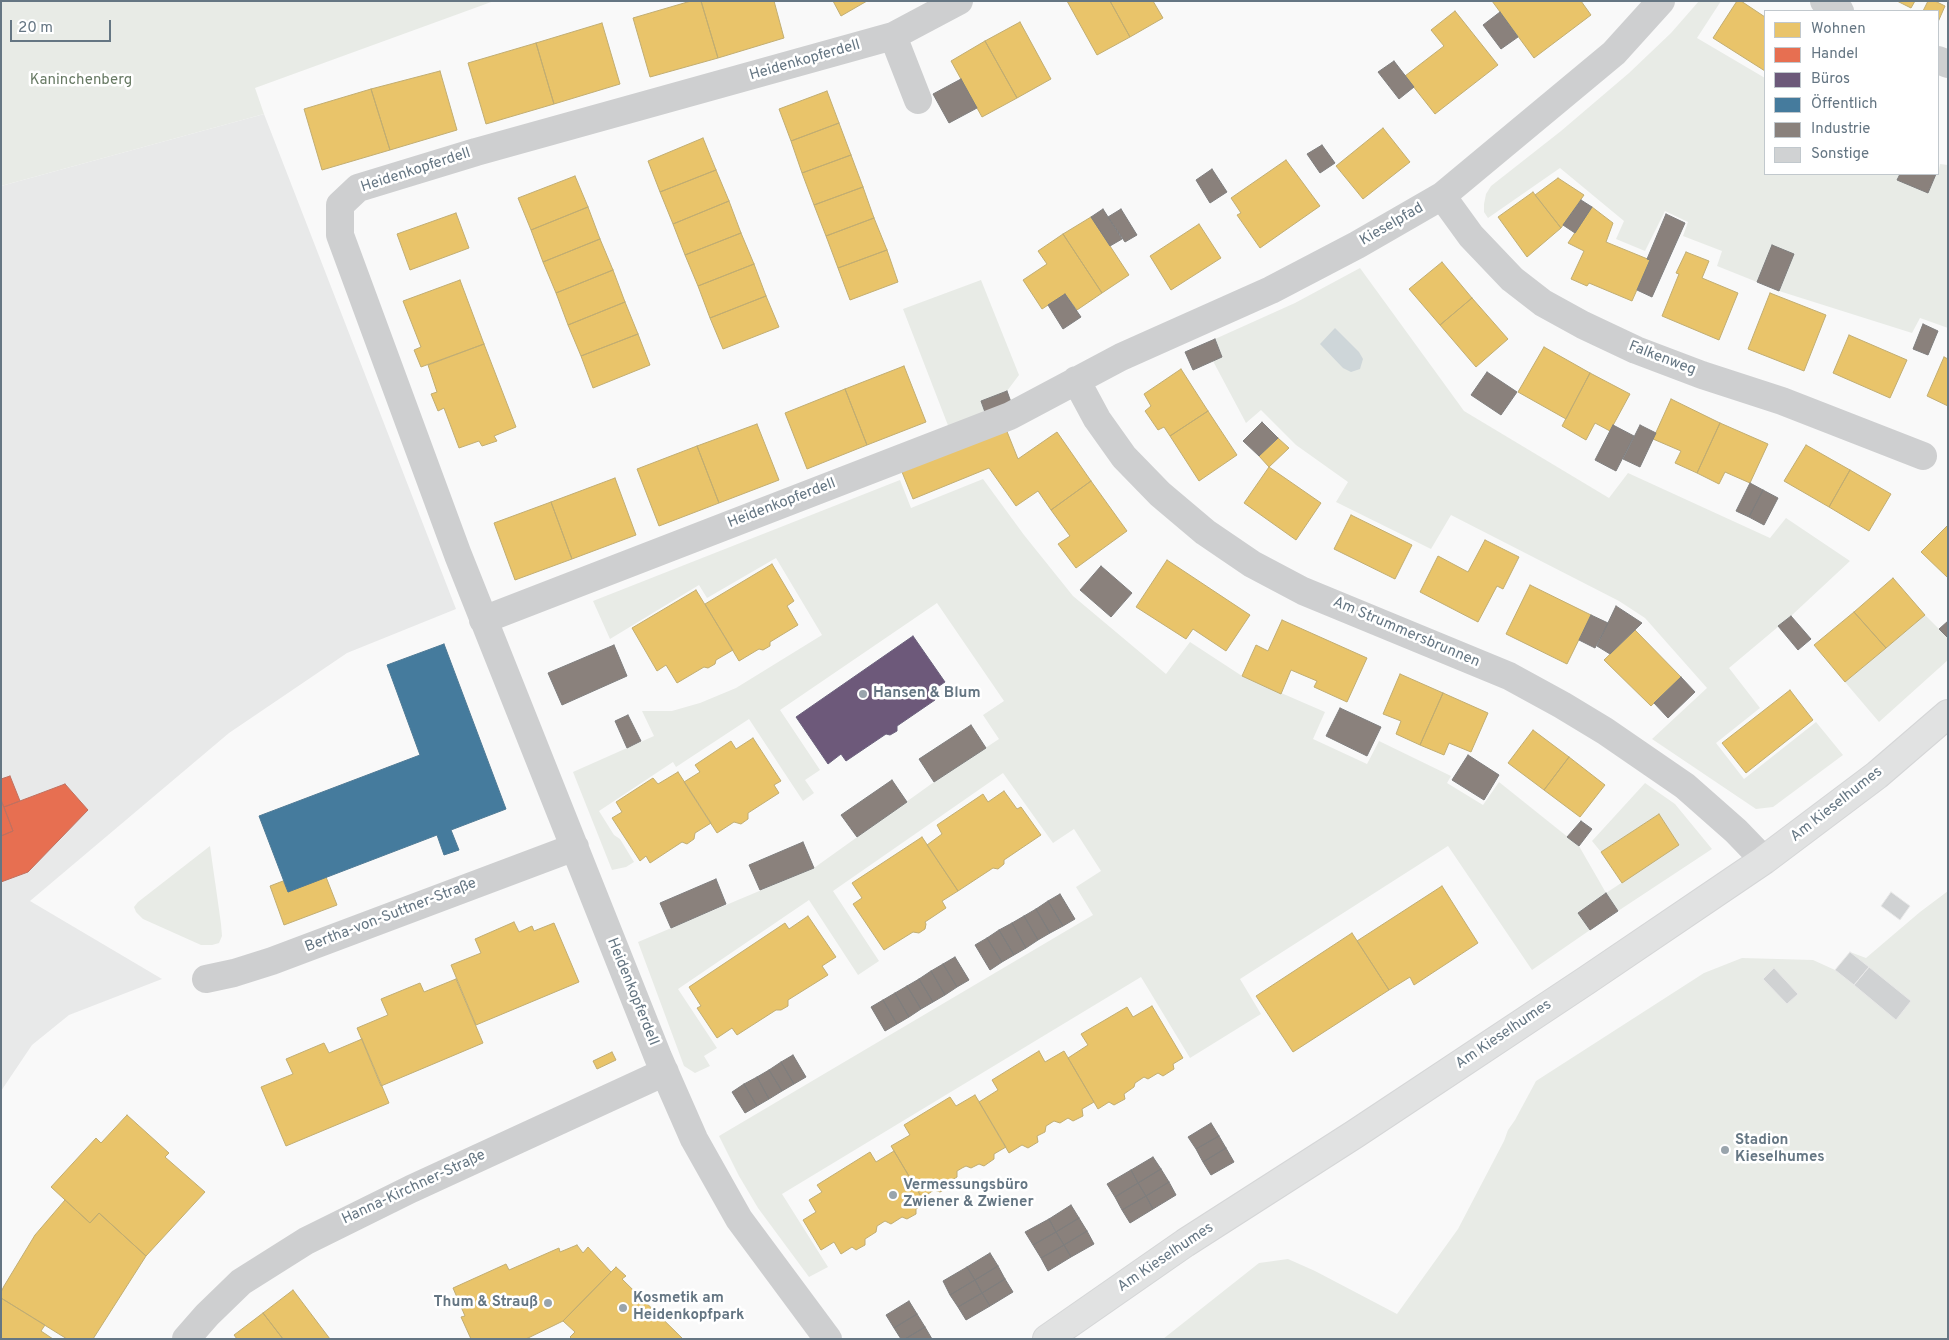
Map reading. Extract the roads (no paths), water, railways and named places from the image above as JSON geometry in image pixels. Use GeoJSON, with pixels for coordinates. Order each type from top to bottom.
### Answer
{"type":"FeatureCollection","features":[{"type":"Feature","properties":{"kind":"street","name":"Heidenkopferdell"},"geometry":{"type":"LineString","coordinates":[[828,1339],[739,1219],[694,1139],[665,1072],[483,620],[340,235],[340,205],[358,188],[476,152],[893,36],[959,1]]}},
{"type":"Feature","properties":{"kind":"street","name":"Kieselpfad"},"geometry":{"type":"LineString","coordinates":[[1076,380],[1121,357],[1271,290],[1357,245],[1442,196],[1614,53],[1661,1]]}},
{"type":"Feature","properties":{"kind":"street"},"geometry":{"type":"LineString","coordinates":[[1824,1],[1838,10]]}},
{"type":"Feature","properties":{"kind":"street"},"geometry":{"type":"LineString","coordinates":[[893,36],[918,100]]}},
{"type":"Feature","properties":{"kind":"street","name":"Falkenweg"},"geometry":{"type":"LineString","coordinates":[[1442,196],[1471,236],[1512,279],[1543,302],[1583,326],[1644,353],[1816,414],[1923,456]]}},
{"type":"Feature","properties":{"kind":"street","name":"Heidenkopferdell"},"geometry":{"type":"LineString","coordinates":[[483,620],[1010,416],[1076,380]]}},
{"type":"Feature","properties":{"kind":"street","name":"Am Strummersbrunnen"},"geometry":{"type":"LineString","coordinates":[[1076,380],[1097,419],[1124,457],[1160,494],[1205,532],[1252,564],[1303,591],[1509,676],[1562,705],[1685,786],[1736,831],[1764,860]]}},
{"type":"Feature","properties":{"kind":"street","name":"Am Kieselhumes"},"geometry":{"type":"LineString","coordinates":[[1047,1339],[1185,1244],[1588,980],[1764,860],[1877,775],[1948,714]]}},
{"type":"Feature","properties":{"kind":"street","name":"Bertha-von-Suttner-Straße"},"geometry":{"type":"LineString","coordinates":[[206,979],[234,973],[272,961],[575,847]]}},
{"type":"Feature","properties":{"kind":"street","name":"Hanna-Kirchner-Straße"},"geometry":{"type":"LineString","coordinates":[[186,1339],[207,1315],[241,1282],[290,1250],[338,1224],[665,1072]]}},
{"type":"Feature","properties":{"kind":"place","name":"Hansen & Blum"},"geometry":{"type":"Point","coordinates":[863,694]}},
{"type":"Feature","properties":{"kind":"place","name":"Stadion Kieselhumes"},"geometry":{"type":"Point","coordinates":[1725,1150]}},
{"type":"Feature","properties":{"kind":"place","name":"Vermessungsbüro Zwiener & Zwiener"},"geometry":{"type":"Point","coordinates":[893,1195]}},
{"type":"Feature","properties":{"kind":"place","name":"Thum & Strauß"},"geometry":{"type":"Point","coordinates":[548,1303]}},
{"type":"Feature","properties":{"kind":"place","name":"Kosmetik am Heidenkopfpark"},"geometry":{"type":"Point","coordinates":[623,1308]}},
{"type":"Feature","properties":{"kind":"park label","name":"Kaninchenberg"},"geometry":{"type":"Point","coordinates":[81,81]}}]}
